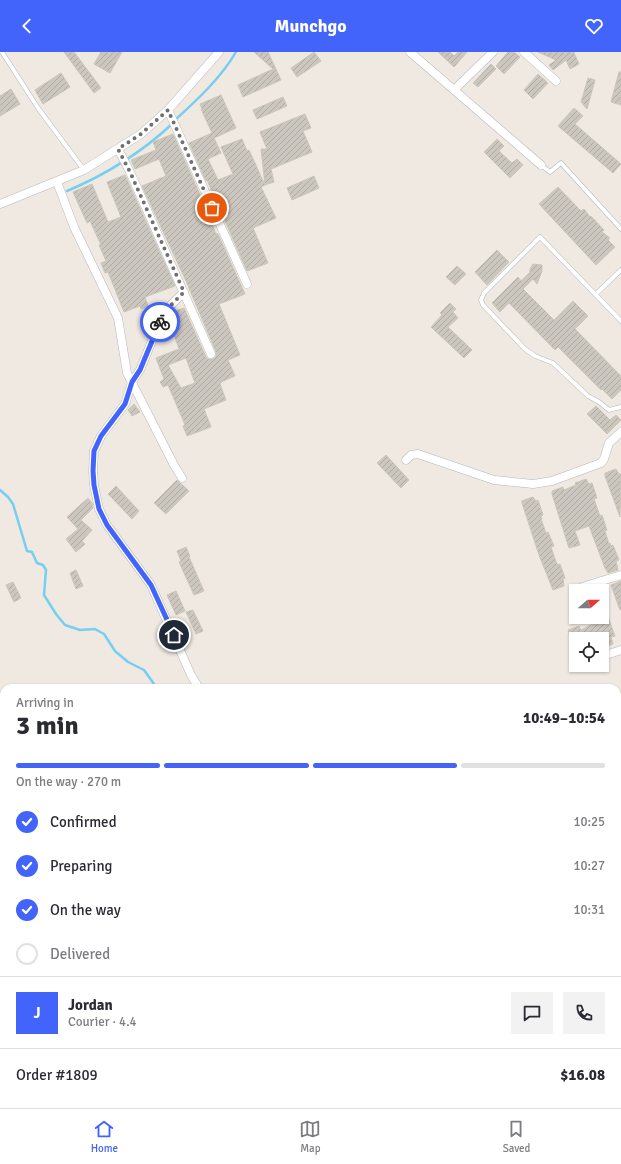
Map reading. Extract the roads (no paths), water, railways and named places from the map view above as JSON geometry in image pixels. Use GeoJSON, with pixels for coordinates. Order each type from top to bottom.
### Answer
{"type":"FeatureCollection","features":[{"type":"Feature","properties":{"kind":"street"},"geometry":{"type":"LineString","coordinates":[[0,204],[122,156],[141,134],[172,118],[219,52]]}},
{"type":"Feature","properties":{"kind":"street"},"geometry":{"type":"LineString","coordinates":[[410,52],[541,165]]}},
{"type":"Feature","properties":{"kind":"street"},"geometry":{"type":"LineString","coordinates":[[454,90],[493,52]]}},
{"type":"Feature","properties":{"kind":"street"},"geometry":{"type":"LineString","coordinates":[[524,52],[556,80]]}},
{"type":"Feature","properties":{"kind":"street"},"geometry":{"type":"LineString","coordinates":[[172,118],[247,284]]}},
{"type":"Feature","properties":{"kind":"street"},"geometry":{"type":"LineString","coordinates":[[122,156],[211,354]]}},
{"type":"Feature","properties":{"kind":"street"},"geometry":{"type":"LineString","coordinates":[[57,182],[74,227],[118,318],[127,372],[182,478]]}},
{"type":"Feature","properties":{"kind":"street"},"geometry":{"type":"LineString","coordinates":[[184,292],[168,308],[161,319],[140,370],[132,382],[125,404],[101,436],[94,451],[93,471],[99,509],[107,525],[151,585],[191,675],[197,684]]}},
{"type":"Feature","properties":{"kind":"street"},"geometry":{"type":"LineString","coordinates":[[406,460],[411,455],[418,454],[494,480],[533,484],[552,481],[601,463],[604,459],[609,443],[621,432]]}},
{"type":"Feature","properties":{"kind":"street"},"geometry":{"type":"LineString","coordinates":[[594,584],[621,575]]}},
{"type":"Feature","properties":{"kind":"street"},"geometry":{"type":"LineString","coordinates":[[609,654],[621,650]]}},
{"type":"Feature","properties":{"kind":"lane"},"geometry":{"type":"LineString","coordinates":[[2,52],[38,108],[84,170]]}},
{"type":"Feature","properties":{"kind":"lane"},"geometry":{"type":"LineString","coordinates":[[541,165],[550,172],[561,163],[621,229]]}},
{"type":"Feature","properties":{"kind":"lane"},"geometry":{"type":"LineString","coordinates":[[621,321],[540,236],[484,293],[481,300],[483,305],[525,349],[534,356],[553,363],[588,396],[609,410],[621,407]]}},
{"type":"Feature","properties":{"kind":"lane"},"geometry":{"type":"LineString","coordinates":[[596,294],[621,270]]}},
{"type":"Feature","properties":{"kind":"waterway"},"geometry":{"type":"LineString","coordinates":[[175,120],[216,80],[236,52]]}},
{"type":"Feature","properties":{"kind":"waterway"},"geometry":{"type":"LineString","coordinates":[[67,191],[95,178],[122,162],[148,144],[172,124]]}},
{"type":"Feature","properties":{"kind":"waterway"},"geometry":{"type":"LineString","coordinates":[[0,490],[13,504],[27,551],[32,552],[37,563],[43,565],[46,570],[44,595],[56,614],[65,625],[80,630],[95,629],[104,634],[115,651],[128,662],[144,670],[154,684]]}}]}
